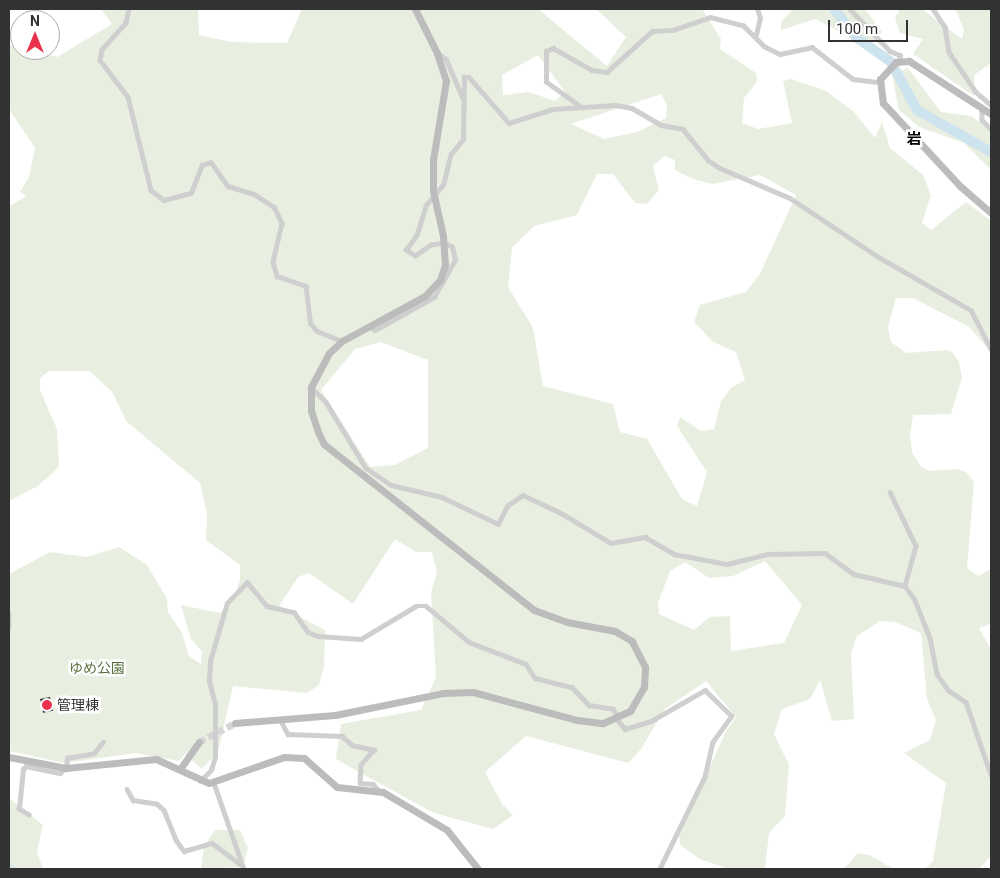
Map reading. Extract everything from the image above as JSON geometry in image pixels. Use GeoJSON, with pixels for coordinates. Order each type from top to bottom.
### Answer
{"type":"FeatureCollection","features":[{"type":"Feature","properties":{"kind":"street"},"geometry":{"type":"LineString","coordinates":[[128,9],[126,23],[102,50],[100,60],[128,97],[151,190],[164,200],[191,193],[202,165],[211,162],[228,186],[254,194],[274,207],[282,223],[274,256],[276,276],[306,286],[311,324],[318,331],[342,341]]}},
{"type":"Feature","properties":{"kind":"street"},"geometry":{"type":"LineString","coordinates":[[235,724],[335,715],[443,693],[473,692],[591,723],[618,718],[635,705],[644,686],[645,667],[632,641],[614,631],[567,622],[534,610],[324,444],[311,410],[311,388],[329,353],[342,341],[433,289],[445,265],[444,243],[433,191],[433,160],[446,91],[437,53],[415,9]]}},
{"type":"Feature","properties":{"kind":"street"},"geometry":{"type":"LineString","coordinates":[[756,35],[760,18],[757,9]]}},
{"type":"Feature","properties":{"kind":"street"},"geometry":{"type":"LineString","coordinates":[[850,9],[890,52],[900,55],[898,61],[888,68],[879,82],[883,103],[960,186],[991,213]]}},
{"type":"Feature","properties":{"kind":"street"},"geometry":{"type":"LineString","coordinates":[[933,9],[945,27],[949,52],[976,92],[991,105]]}},
{"type":"Feature","properties":{"kind":"street"},"geometry":{"type":"LineString","coordinates":[[583,109],[546,82],[546,51],[553,48],[592,70],[607,72],[652,30],[668,31],[700,19],[732,20],[756,35],[764,46],[780,54],[812,48],[853,79],[879,82]]}},
{"type":"Feature","properties":{"kind":"street"},"geometry":{"type":"LineString","coordinates":[[437,53],[446,59],[463,98]]}},
{"type":"Feature","properties":{"kind":"street"},"geometry":{"type":"LineString","coordinates":[[898,61],[924,68],[982,111],[991,114]]}},
{"type":"Feature","properties":{"kind":"street"},"geometry":{"type":"LineString","coordinates":[[444,243],[431,245],[415,256],[406,252],[426,205],[444,185],[451,154],[463,139],[464,77],[469,77],[508,123],[553,109],[624,106],[653,122],[682,130],[708,160],[720,168],[790,198],[877,256],[971,310],[991,349]]}},
{"type":"Feature","properties":{"kind":"street"},"geometry":{"type":"LineString","coordinates":[[982,111],[982,120],[991,129]]}},
{"type":"Feature","properties":{"kind":"street"},"geometry":{"type":"LineString","coordinates":[[311,388],[326,402],[366,468],[391,485],[442,497],[498,524],[508,506],[523,495],[611,543],[645,537],[674,554],[727,564],[768,554],[825,553],[854,574],[905,586],[916,600],[922,624],[930,638],[937,674],[948,690],[966,702],[991,776]]}},
{"type":"Feature","properties":{"kind":"street"},"geometry":{"type":"LineString","coordinates":[[890,492],[898,500],[916,546],[905,586]]}},
{"type":"Feature","properties":{"kind":"street"},"geometry":{"type":"LineString","coordinates":[[200,781],[211,770],[215,757],[215,704],[209,681],[210,661],[227,603],[247,582],[267,606],[294,612],[308,632],[318,636],[361,640],[416,606],[426,606],[468,642],[526,664],[535,678],[572,687],[589,705],[612,710],[625,729],[651,721],[705,690],[732,716],[713,742],[705,777],[660,869]]}},
{"type":"Feature","properties":{"kind":"street"},"geometry":{"type":"LineString","coordinates":[[9,614],[9,627]]}},
{"type":"Feature","properties":{"kind":"street"},"geometry":{"type":"LineString","coordinates":[[282,721],[288,734],[342,736],[352,745],[374,750],[360,765],[360,783],[373,784],[378,791]]}},
{"type":"Feature","properties":{"kind":"street"},"geometry":{"type":"LineString","coordinates":[[29,815],[19,809],[23,769],[26,766],[60,773],[66,768],[67,758],[94,753],[103,742]]}},
{"type":"Feature","properties":{"kind":"street"},"geometry":{"type":"LineString","coordinates":[[180,769],[199,742]]}},
{"type":"Feature","properties":{"kind":"street"},"geometry":{"type":"LineString","coordinates":[[9,757],[66,768],[144,758],[169,762],[200,781],[214,783],[267,762],[294,756],[304,758],[337,787],[378,791],[447,830],[478,869]]}},
{"type":"Feature","properties":{"kind":"street"},"geometry":{"type":"LineString","coordinates":[[214,783],[240,864]]}},
{"type":"Feature","properties":{"kind":"street"},"geometry":{"type":"LineString","coordinates":[[126,789],[133,800],[157,804],[164,810],[176,840],[184,851],[212,843],[244,869]]}},
{"type":"Feature","properties":{"kind":"green space","name":"ゆめ公園"},"geometry":{"type":"Polygon","coordinates":[[[101,9],[198,9],[199,35],[232,42],[287,43],[302,9],[538,9],[607,66],[626,37],[596,9],[702,9],[721,39],[720,49],[756,73],[757,82],[744,98],[742,123],[758,129],[792,123],[783,81],[791,79],[826,91],[854,112],[875,138],[882,122],[890,148],[923,175],[931,195],[922,223],[931,230],[966,202],[991,221],[991,352],[969,327],[913,298],[896,298],[888,327],[891,342],[906,353],[947,350],[953,353],[959,362],[962,378],[951,414],[913,415],[910,435],[912,452],[921,467],[930,471],[956,469],[966,472],[974,482],[967,568],[978,576],[991,569],[991,624],[979,628],[991,649],[991,856],[979,869],[925,869],[933,861],[946,783],[904,753],[930,740],[936,720],[927,699],[921,633],[895,622],[880,621],[857,636],[851,654],[854,719],[832,721],[820,680],[810,699],[782,709],[774,734],[789,765],[785,816],[769,833],[765,869],[729,869],[700,859],[680,845],[679,836],[725,733],[736,717],[706,681],[665,709],[641,749],[628,763],[526,736],[485,772],[502,804],[513,815],[493,829],[434,813],[336,759],[341,724],[421,710],[436,677],[431,593],[437,572],[432,552],[416,552],[395,539],[353,604],[309,573],[298,577],[279,606],[325,630],[324,666],[319,685],[307,693],[233,686],[218,752],[202,769],[185,754],[179,761],[136,753],[64,763],[9,751],[9,574],[50,552],[87,557],[119,547],[147,565],[167,599],[168,612],[182,633],[189,656],[201,664],[202,652],[191,639],[181,605],[220,613],[233,601],[240,580],[240,565],[206,540],[207,514],[200,483],[126,421],[113,393],[90,371],[49,371],[40,378],[40,390],[57,429],[59,467],[38,486],[9,501],[9,206],[27,196],[20,192],[29,177],[35,148],[9,109],[9,45],[10,60],[60,60],[60,55],[112,24],[101,9]],[[538,55],[502,75],[503,95],[529,92],[555,101],[565,92],[538,55]],[[661,94],[571,124],[604,139],[637,132],[666,118],[667,105],[661,94]],[[664,156],[653,166],[659,190],[647,204],[635,203],[613,174],[597,174],[577,215],[534,226],[512,248],[508,287],[533,328],[543,386],[613,404],[620,432],[647,439],[682,499],[697,506],[707,472],[677,426],[680,417],[701,431],[714,429],[721,401],[731,388],[745,380],[736,352],[713,342],[694,322],[700,305],[746,292],[760,274],[796,195],[760,175],[712,184],[693,179],[675,170],[675,160],[664,156]],[[381,342],[355,349],[321,390],[370,467],[395,465],[428,448],[428,360],[381,342]],[[765,561],[733,576],[709,578],[685,562],[670,571],[658,603],[659,614],[694,630],[710,617],[730,616],[731,651],[784,643],[802,605],[765,561]]]}},
{"type":"Feature","properties":{"kind":"green space"},"geometry":{"type":"Polygon","coordinates":[[[793,9],[865,9],[882,32],[869,46],[815,19],[781,30],[781,22],[793,9]]]}},
{"type":"Feature","properties":{"kind":"green space"},"geometry":{"type":"Polygon","coordinates":[[[900,9],[922,9],[962,39],[964,29],[955,9],[991,9],[991,63],[974,75],[974,96],[913,54],[923,39],[900,33],[895,18],[900,9]]]}},
{"type":"Feature","properties":{"kind":"green space"},"geometry":{"type":"Polygon","coordinates":[[[908,68],[941,112],[971,116],[991,131],[991,170],[964,143],[919,127],[899,110],[892,75],[908,68]]]}},
{"type":"Feature","properties":{"kind":"green space"},"geometry":{"type":"Polygon","coordinates":[[[9,798],[43,825],[37,852],[43,869],[9,869],[9,798]]]}},
{"type":"Feature","properties":{"kind":"green space"},"geometry":{"type":"Polygon","coordinates":[[[215,830],[240,830],[248,848],[243,867],[201,869],[204,846],[215,830]]]}},
{"type":"Feature","properties":{"kind":"green space"},"geometry":{"type":"Polygon","coordinates":[[[858,853],[869,855],[894,869],[844,869],[858,853]]]}},
{"type":"Feature","properties":{"kind":"building","name":"管理棟"},"geometry":{"type":"Polygon","coordinates":[[[50,697],[53,711],[43,713],[40,699],[50,697]]]}},
{"type":"Feature","properties":{"kind":"waterway"},"geometry":{"type":"LineString","coordinates":[[834,9],[857,38],[891,62],[917,110],[991,152]]}},
{"type":"Feature","properties":{"kind":"waterway"},"geometry":{"type":"LineString","coordinates":[[9,863],[16,869]]}},
{"type":"Feature","properties":{"kind":"tunnel"},"geometry":{"type":"LineString","coordinates":[[199,742],[235,723]]}},
{"type":"Feature","properties":{"kind":"place","name":"管理棟"},"geometry":{"type":"Point","coordinates":[47,705]}},
{"type":"Feature","properties":{"kind":"district","name":"岩"},"geometry":{"type":"Point","coordinates":[914,140]}}]}
